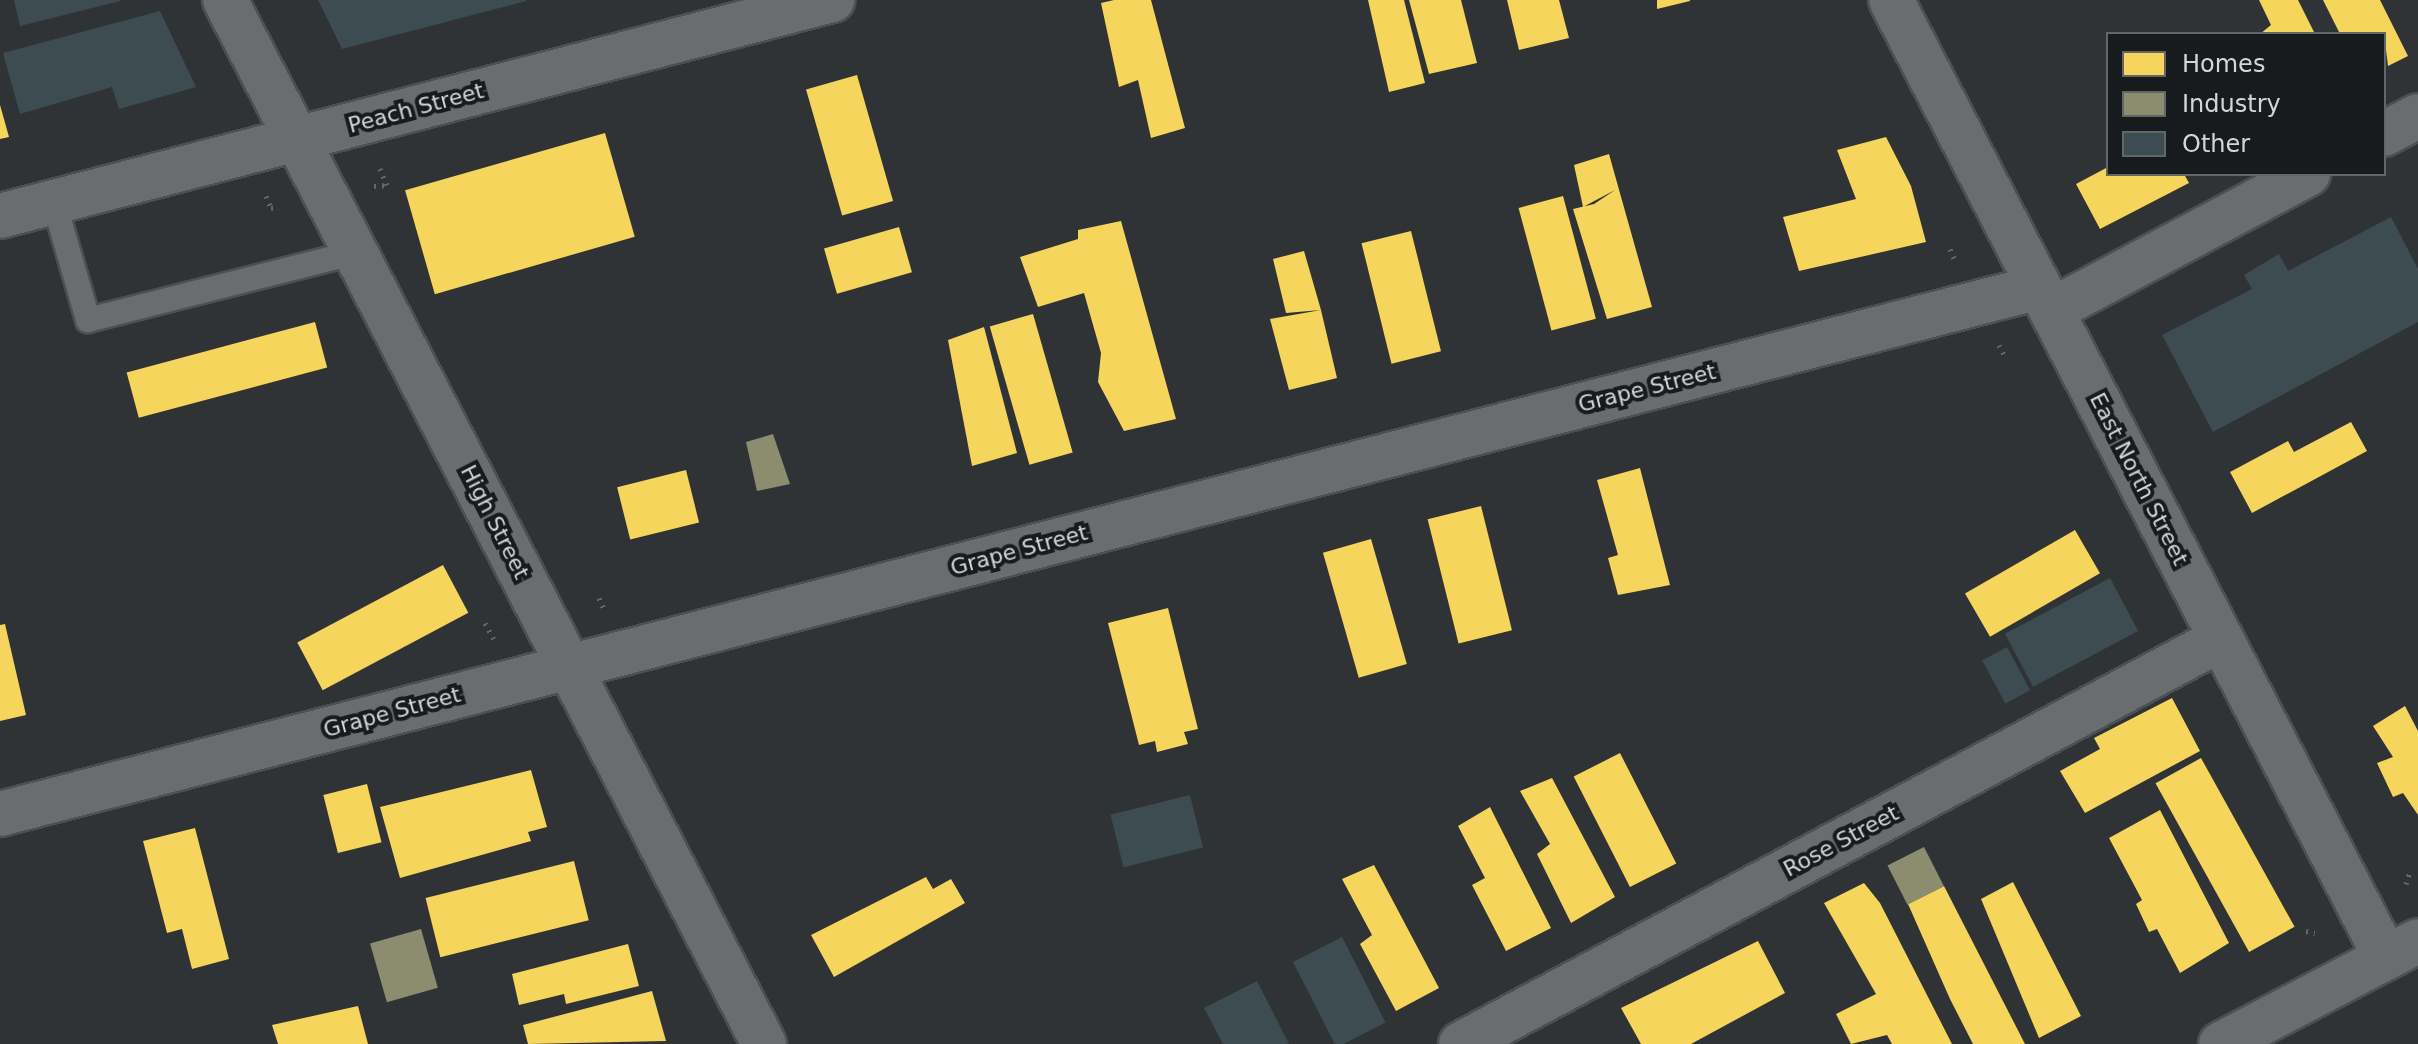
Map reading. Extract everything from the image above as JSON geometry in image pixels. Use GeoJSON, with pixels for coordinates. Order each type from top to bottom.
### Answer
{"type":"FeatureCollection","features":[{"type":"Feature","properties":{"kind":"street","name":"High Street"},"geometry":{"type":"LineString","coordinates":[[225,0],[764,1044]]}},
{"type":"Feature","properties":{"kind":"street","name":"Peach Street"},"geometry":{"type":"LineString","coordinates":[[0,216],[832,0]]}},
{"type":"Feature","properties":{"kind":"street","name":"East North Street"},"geometry":{"type":"LineString","coordinates":[[1891,0],[2221,639],[2402,950]]}},
{"type":"Feature","properties":{"kind":"street"},"geometry":{"type":"LineString","coordinates":[[2386,133],[2418,116]]}},
{"type":"Feature","properties":{"kind":"street","name":"Grape Street"},"geometry":{"type":"LineString","coordinates":[[0,814],[569,667],[2046,299],[2304,176]]}},
{"type":"Feature","properties":{"kind":"street","name":"Rose Street"},"geometry":{"type":"LineString","coordinates":[[1461,1044],[2221,639]]}},
{"type":"Feature","properties":{"kind":"street"},"geometry":{"type":"LineString","coordinates":[[2221,1044],[2402,950]]}},
{"type":"Feature","properties":{"kind":"lane"},"geometry":{"type":"LineString","coordinates":[[54,202],[88,320],[356,252]]}},
{"type":"Feature","properties":{"kind":"path"},"geometry":{"type":"LineString","coordinates":[[374,157],[387,185]]}},
{"type":"Feature","properties":{"kind":"path"},"geometry":{"type":"LineString","coordinates":[[485,623],[495,642]]}},
{"type":"Feature","properties":{"kind":"path"},"geometry":{"type":"LineString","coordinates":[[2406,884],[2410,872]]}},
{"type":"Feature","properties":{"kind":"path"},"geometry":{"type":"LineString","coordinates":[[2306,931],[2315,933]]}},
{"type":"Feature","properties":{"kind":"building: Homes"},"geometry":{"type":"Polygon","coordinates":[[[1151,0],[1185,128],[1151,138],[1138,80],[1119,87],[1101,3],[1151,0]]]}},
{"type":"Feature","properties":{"kind":"building: Homes"},"geometry":{"type":"Polygon","coordinates":[[[1368,0],[1404,0],[1425,83],[1389,92],[1368,0]]]}},
{"type":"Feature","properties":{"kind":"building: Homes"},"geometry":{"type":"Polygon","coordinates":[[[1409,0],[1461,0],[1477,63],[1429,74],[1409,0]]]}},
{"type":"Feature","properties":{"kind":"building: Homes"},"geometry":{"type":"Polygon","coordinates":[[[1507,0],[1559,0],[1569,38],[1519,50],[1507,0]]]}},
{"type":"Feature","properties":{"kind":"building: Homes"},"geometry":{"type":"Polygon","coordinates":[[[1657,0],[1690,0],[1690,1],[1657,9],[1657,0]]]}},
{"type":"Feature","properties":{"kind":"building: Homes"},"geometry":{"type":"Polygon","coordinates":[[[2259,0],[2298,0],[2314,32],[2262,32],[2271,25],[2259,0]]]}},
{"type":"Feature","properties":{"kind":"building: Homes"},"geometry":{"type":"Polygon","coordinates":[[[2323,0],[2380,0],[2408,56],[2388,66],[2386,32],[2339,32],[2323,0]]]}},
{"type":"Feature","properties":{"kind":"building: Homes"},"geometry":{"type":"Polygon","coordinates":[[[857,75],[893,201],[842,216],[806,90],[857,75]]]}},
{"type":"Feature","properties":{"kind":"building: Homes"},"geometry":{"type":"Polygon","coordinates":[[[0,105],[9,137],[0,139],[0,105]]]}},
{"type":"Feature","properties":{"kind":"building: Homes"},"geometry":{"type":"Polygon","coordinates":[[[605,133],[635,237],[435,294],[405,190],[605,133]]]}},
{"type":"Feature","properties":{"kind":"building: Homes"},"geometry":{"type":"Polygon","coordinates":[[[1886,137],[1911,186],[1926,242],[1799,271],[1783,217],[1856,199],[1837,150],[1886,137]]]}},
{"type":"Feature","properties":{"kind":"building: Homes"},"geometry":{"type":"Polygon","coordinates":[[[1609,154],[1652,307],[1607,319],[1573,209],[1583,207],[1574,165],[1609,154]],[[1615,190],[1584,206],[1594,204],[1615,190]]]}},
{"type":"Feature","properties":{"kind":"building: Homes"},"geometry":{"type":"Polygon","coordinates":[[[2106,168],[2106,176],[2185,176],[2189,183],[2100,229],[2076,184],[2106,168]]]}},
{"type":"Feature","properties":{"kind":"building: Homes"},"geometry":{"type":"Polygon","coordinates":[[[1563,196],[1596,319],[1551,331],[1519,208],[1563,196]]]}},
{"type":"Feature","properties":{"kind":"building: Homes"},"geometry":{"type":"Polygon","coordinates":[[[1121,221],[1176,419],[1124,431],[1098,382],[1101,353],[1084,293],[1038,307],[1020,257],[1078,239],[1078,230],[1121,221]]]}},
{"type":"Feature","properties":{"kind":"building: Homes"},"geometry":{"type":"Polygon","coordinates":[[[899,227],[912,272],[837,294],[824,248],[899,227]]]}},
{"type":"Feature","properties":{"kind":"building: Homes"},"geometry":{"type":"Polygon","coordinates":[[[1411,231],[1441,351],[1392,364],[1362,243],[1411,231]]]}},
{"type":"Feature","properties":{"kind":"building: Homes"},"geometry":{"type":"Polygon","coordinates":[[[1304,251],[1321,310],[1286,313],[1273,259],[1304,251]]]}},
{"type":"Feature","properties":{"kind":"building: Homes"},"geometry":{"type":"Polygon","coordinates":[[[1321,310],[1337,378],[1289,390],[1270,319],[1321,310]]]}},
{"type":"Feature","properties":{"kind":"building: Homes"},"geometry":{"type":"Polygon","coordinates":[[[1033,314],[1073,452],[1029,465],[990,326],[1033,314]]]}},
{"type":"Feature","properties":{"kind":"building: Homes"},"geometry":{"type":"Polygon","coordinates":[[[315,322],[327,367],[139,418],[127,372],[315,322]]]}},
{"type":"Feature","properties":{"kind":"building: Homes"},"geometry":{"type":"Polygon","coordinates":[[[984,327],[1017,453],[972,466],[948,340],[984,327]]]}},
{"type":"Feature","properties":{"kind":"building: Homes"},"geometry":{"type":"Polygon","coordinates":[[[2351,422],[2367,451],[2252,513],[2230,472],[2288,441],[2294,452],[2351,422]]]}},
{"type":"Feature","properties":{"kind":"building: Homes"},"geometry":{"type":"Polygon","coordinates":[[[1640,468],[1670,585],[1618,595],[1608,558],[1618,555],[1597,480],[1640,468]]]}},
{"type":"Feature","properties":{"kind":"building: Homes"},"geometry":{"type":"Polygon","coordinates":[[[686,470],[699,522],[630,540],[617,487],[686,470]]]}},
{"type":"Feature","properties":{"kind":"building: Homes"},"geometry":{"type":"Polygon","coordinates":[[[1481,506],[1512,630],[1459,644],[1428,519],[1481,506]]]}},
{"type":"Feature","properties":{"kind":"building: Homes"},"geometry":{"type":"Polygon","coordinates":[[[2075,530],[2100,573],[1990,637],[1965,594],[2075,530]]]}},
{"type":"Feature","properties":{"kind":"building: Homes"},"geometry":{"type":"Polygon","coordinates":[[[1371,539],[1407,664],[1359,678],[1323,553],[1371,539]]]}},
{"type":"Feature","properties":{"kind":"building: Homes"},"geometry":{"type":"Polygon","coordinates":[[[443,565],[468,613],[323,690],[297,642],[443,565]]]}},
{"type":"Feature","properties":{"kind":"building: Homes"},"geometry":{"type":"Polygon","coordinates":[[[1168,608],[1198,729],[1184,732],[1188,744],[1157,752],[1155,741],[1139,745],[1108,623],[1168,608]]]}},
{"type":"Feature","properties":{"kind":"building: Homes"},"geometry":{"type":"Polygon","coordinates":[[[5,624],[26,715],[0,721],[0,625],[5,624]]]}},
{"type":"Feature","properties":{"kind":"building: Homes"},"geometry":{"type":"Polygon","coordinates":[[[2172,698],[2200,751],[2085,813],[2060,771],[2100,749],[2094,738],[2172,698]]]}},
{"type":"Feature","properties":{"kind":"building: Homes"},"geometry":{"type":"Polygon","coordinates":[[[2405,706],[2418,731],[2418,815],[2403,793],[2393,797],[2377,763],[2393,757],[2373,726],[2405,706]]]}},
{"type":"Feature","properties":{"kind":"building: Homes"},"geometry":{"type":"Polygon","coordinates":[[[1620,753],[1676,863],[1630,887],[1574,777],[1620,753]]]}},
{"type":"Feature","properties":{"kind":"building: Homes"},"geometry":{"type":"Polygon","coordinates":[[[2201,758],[2295,927],[2249,952],[2156,783],[2201,758]]]}},
{"type":"Feature","properties":{"kind":"building: Homes"},"geometry":{"type":"Polygon","coordinates":[[[531,770],[547,827],[528,832],[531,841],[400,878],[380,807],[531,770]]]}},
{"type":"Feature","properties":{"kind":"building: Homes"},"geometry":{"type":"Polygon","coordinates":[[[1552,778],[1615,897],[1571,923],[1537,854],[1550,844],[1520,791],[1552,778]]]}},
{"type":"Feature","properties":{"kind":"building: Homes"},"geometry":{"type":"Polygon","coordinates":[[[367,784],[382,842],[338,853],[323,795],[367,784]]]}},
{"type":"Feature","properties":{"kind":"building: Homes"},"geometry":{"type":"Polygon","coordinates":[[[1490,807],[1551,928],[1506,951],[1472,885],[1485,878],[1458,826],[1490,807]]]}},
{"type":"Feature","properties":{"kind":"building: Homes"},"geometry":{"type":"Polygon","coordinates":[[[2160,810],[2229,943],[2180,973],[2157,929],[2149,932],[2136,904],[2142,900],[2109,838],[2160,810]]]}},
{"type":"Feature","properties":{"kind":"building: Homes"},"geometry":{"type":"Polygon","coordinates":[[[195,828],[229,959],[192,969],[182,929],[167,933],[143,841],[195,828]]]}},
{"type":"Feature","properties":{"kind":"building: Homes"},"geometry":{"type":"Polygon","coordinates":[[[574,861],[589,920],[440,957],[426,898],[574,861]]]}},
{"type":"Feature","properties":{"kind":"building: Homes"},"geometry":{"type":"Polygon","coordinates":[[[1374,865],[1439,988],[1396,1011],[1360,944],[1372,935],[1342,879],[1374,865]]]}},
{"type":"Feature","properties":{"kind":"building: Homes"},"geometry":{"type":"Polygon","coordinates":[[[926,877],[933,889],[951,879],[965,903],[834,977],[811,935],[926,877]]]}},
{"type":"Feature","properties":{"kind":"building: Homes"},"geometry":{"type":"Polygon","coordinates":[[[2013,882],[2081,1016],[2039,1038],[1981,899],[2013,882]]]}},
{"type":"Feature","properties":{"kind":"building: Homes"},"geometry":{"type":"Polygon","coordinates":[[[1864,883],[1880,903],[1952,1044],[1892,1044],[1887,1035],[1851,1044],[1836,1014],[1876,994],[1824,903],[1864,883]]]}},
{"type":"Feature","properties":{"kind":"building: Homes"},"geometry":{"type":"Polygon","coordinates":[[[1944,886],[2025,1044],[1973,1044],[1908,904],[1944,886]]]}},
{"type":"Feature","properties":{"kind":"building: Homes"},"geometry":{"type":"Polygon","coordinates":[[[1758,941],[1785,993],[1691,1044],[1641,1044],[1621,1008],[1758,941]]]}},
{"type":"Feature","properties":{"kind":"building: Homes"},"geometry":{"type":"Polygon","coordinates":[[[628,944],[639,986],[566,1004],[564,994],[519,1005],[512,974],[628,944]]]}},
{"type":"Feature","properties":{"kind":"building: Homes"},"geometry":{"type":"Polygon","coordinates":[[[652,991],[666,1041],[528,1044],[523,1025],[652,991]]]}},
{"type":"Feature","properties":{"kind":"building: Homes"},"geometry":{"type":"Polygon","coordinates":[[[358,1006],[368,1044],[278,1044],[272,1025],[358,1006]]]}},
{"type":"Feature","properties":{"kind":"building: Industry"},"geometry":{"type":"Polygon","coordinates":[[[773,434],[790,484],[757,491],[746,442],[773,434]]]}},
{"type":"Feature","properties":{"kind":"building: Industry"},"geometry":{"type":"Polygon","coordinates":[[[1924,847],[1944,886],[1907,905],[1887,866],[1924,847]]]}},
{"type":"Feature","properties":{"kind":"building: Industry"},"geometry":{"type":"Polygon","coordinates":[[[421,929],[438,988],[387,1002],[370,944],[421,929]]]}},
{"type":"Feature","properties":{"kind":"building: Other"},"geometry":{"type":"Polygon","coordinates":[[[14,0],[120,0],[120,1],[20,26],[14,0]]]}},
{"type":"Feature","properties":{"kind":"building: Other"},"geometry":{"type":"Polygon","coordinates":[[[318,0],[526,0],[526,1],[342,49],[318,0]]]}},
{"type":"Feature","properties":{"kind":"building: Other"},"geometry":{"type":"Polygon","coordinates":[[[160,11],[196,87],[119,109],[112,87],[20,114],[3,53],[160,11]]]}},
{"type":"Feature","properties":{"kind":"building: Other"},"geometry":{"type":"Polygon","coordinates":[[[2391,217],[2418,269],[2418,322],[2213,432],[2162,335],[2252,289],[2244,275],[2279,254],[2288,271],[2391,217]]]}},
{"type":"Feature","properties":{"kind":"building: Other"},"geometry":{"type":"Polygon","coordinates":[[[2110,578],[2138,631],[2033,687],[2005,634],[2110,578]]]}},
{"type":"Feature","properties":{"kind":"building: Other"},"geometry":{"type":"Polygon","coordinates":[[[2007,647],[2030,690],[2005,703],[1982,660],[2007,647]]]}},
{"type":"Feature","properties":{"kind":"building: Other"},"geometry":{"type":"Polygon","coordinates":[[[1190,795],[1203,847],[1123,867],[1110,815],[1190,795]]]}},
{"type":"Feature","properties":{"kind":"building: Other"},"geometry":{"type":"Polygon","coordinates":[[[1342,937],[1386,1023],[1343,1044],[1335,1044],[1293,962],[1342,937]]]}},
{"type":"Feature","properties":{"kind":"building: Other"},"geometry":{"type":"Polygon","coordinates":[[[1257,981],[1289,1044],[1223,1044],[1204,1008],[1257,981]]]}}]}
